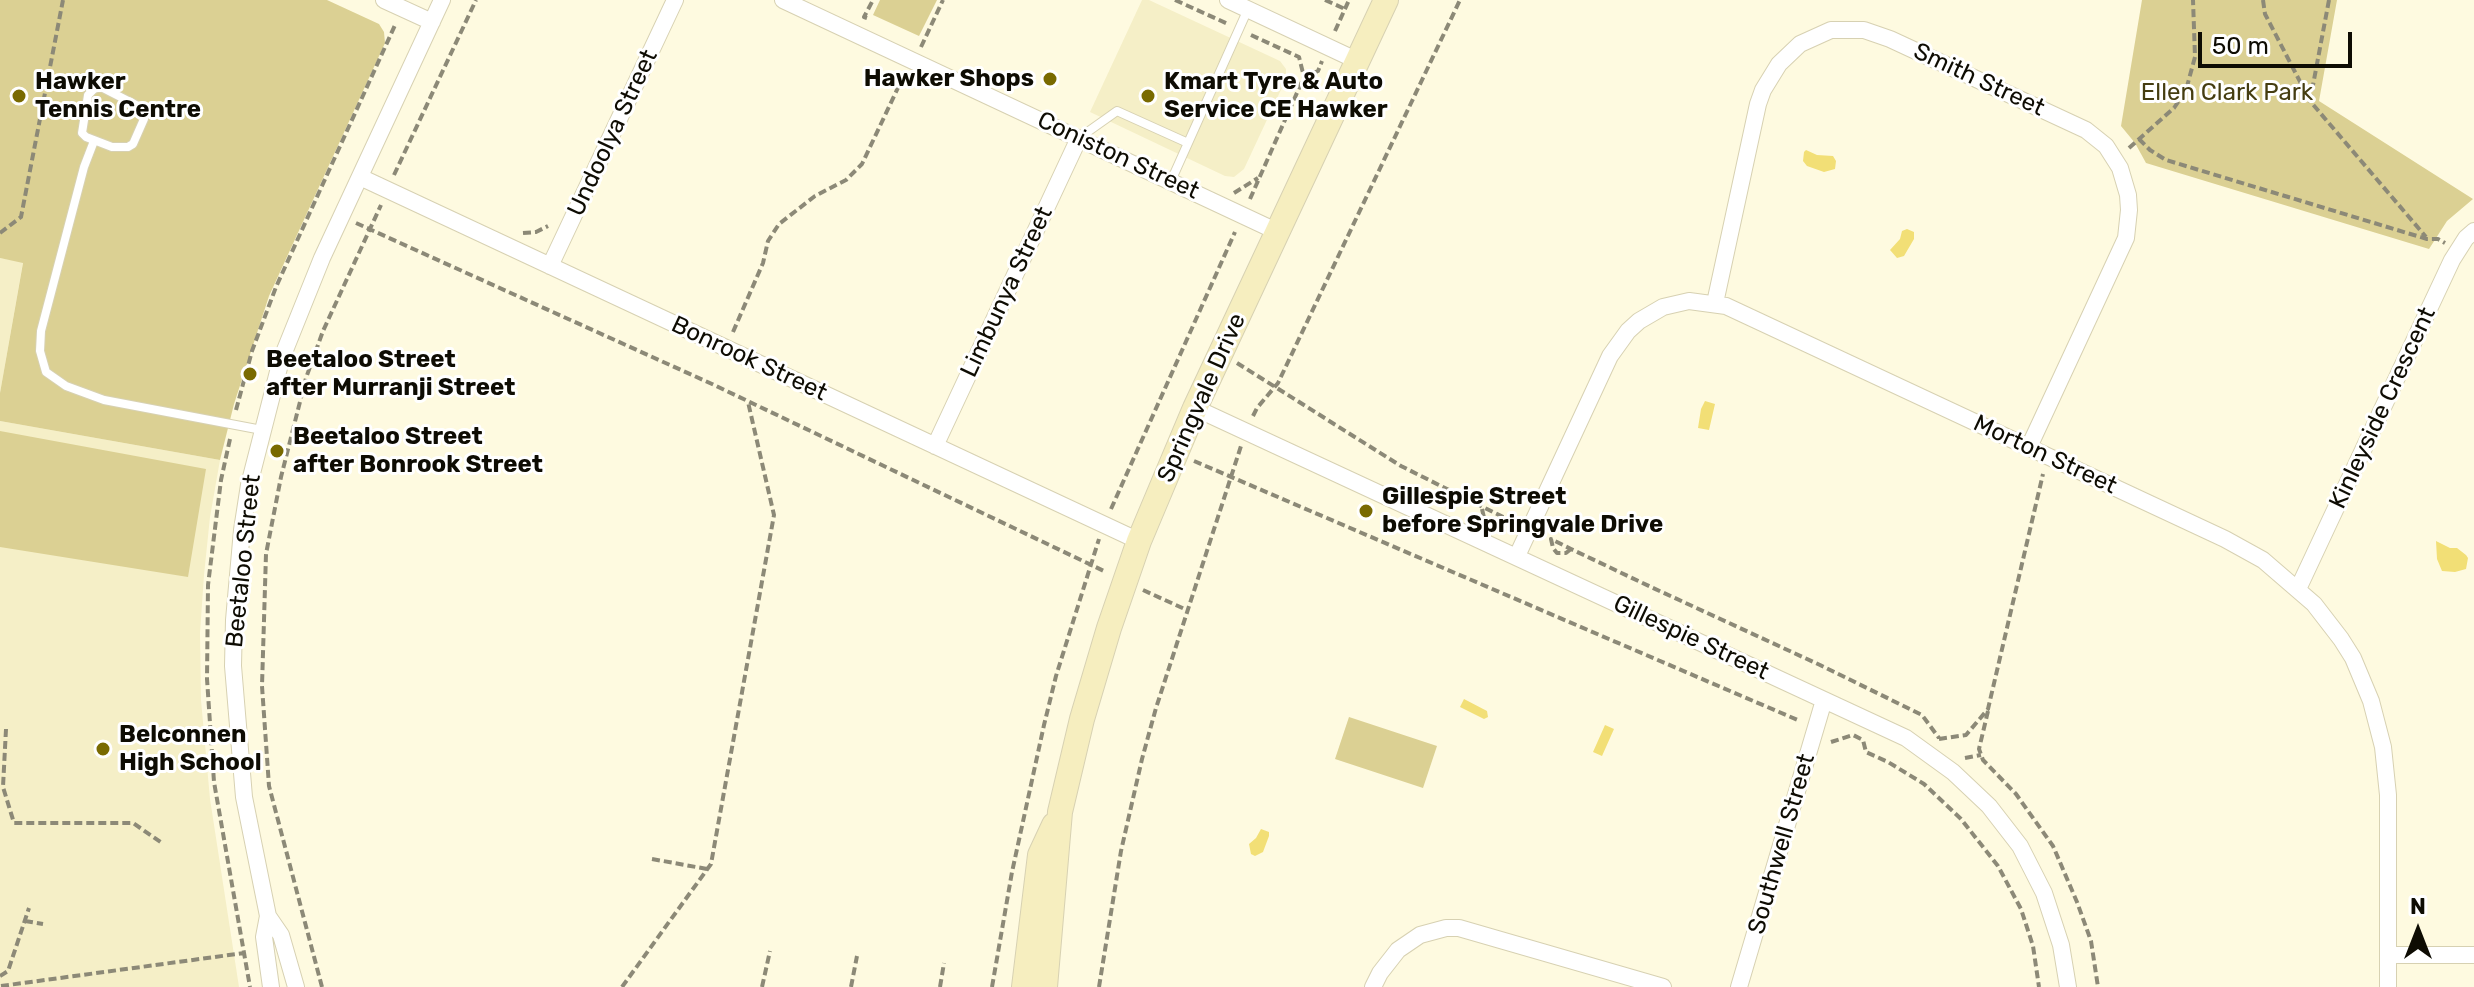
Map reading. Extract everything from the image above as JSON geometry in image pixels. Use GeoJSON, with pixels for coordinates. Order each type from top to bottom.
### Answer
{"type":"FeatureCollection","features":[{"type":"Feature","properties":{"kind":"main road","name":"Springvale Drive"},"geometry":{"type":"LineString","coordinates":[[1045,987],[1060,812],[1082,719],[1125,581],[1195,408],[1386,0]]}},
{"type":"Feature","properties":{"kind":"main road","name":"Springvale Drive"},"geometry":{"type":"LineString","coordinates":[[1024,987],[1040,855],[1060,812]]}},
{"type":"Feature","properties":{"kind":"street"},"geometry":{"type":"LineString","coordinates":[[384,0],[432,22]]}},
{"type":"Feature","properties":{"kind":"street","name":"Beetaloo Street"},"geometry":{"type":"LineString","coordinates":[[271,987],[264,937],[268,916],[244,797],[233,666],[234,620],[249,485],[281,360],[322,258],[442,0]]}},
{"type":"Feature","properties":{"kind":"street","name":"Undoolya Street"},"geometry":{"type":"LineString","coordinates":[[550,266],[675,0]]}},
{"type":"Feature","properties":{"kind":"street","name":"Coniston Street"},"geometry":{"type":"LineString","coordinates":[[783,0],[1278,232]]}},
{"type":"Feature","properties":{"kind":"street"},"geometry":{"type":"LineString","coordinates":[[1228,0],[1358,61]]}},
{"type":"Feature","properties":{"kind":"street","name":"Smith Street"},"geometry":{"type":"LineString","coordinates":[[1715,303],[1758,104],[1779,64],[1800,44],[1831,30],[1864,30],[1890,39],[2086,130],[2106,146],[2120,168],[2128,195],[2126,238],[2029,447]]}},
{"type":"Feature","properties":{"kind":"street","name":"Limbunya Street"},"geometry":{"type":"LineString","coordinates":[[935,446],[1079,138]]}},
{"type":"Feature","properties":{"kind":"street","name":"Bonrook Street"},"geometry":{"type":"LineString","coordinates":[[360,177],[1139,541]]}},
{"type":"Feature","properties":{"kind":"street","name":"Kinleyside Crescent"},"geometry":{"type":"LineString","coordinates":[[2298,589],[2458,251],[2474,231]]}},
{"type":"Feature","properties":{"kind":"street","name":"Morton Street"},"geometry":{"type":"LineString","coordinates":[[1517,556],[1610,356],[1639,321],[1663,307],[1689,301],[1726,306],[2225,539],[2263,560],[2314,604],[2353,658],[2371,701],[2383,747],[2388,795],[2388,987]]}},
{"type":"Feature","properties":{"kind":"street","name":"Gillespie Street"},"geometry":{"type":"LineString","coordinates":[[1195,408],[1906,738],[1953,772],[1989,806],[2020,846],[2044,893],[2061,945],[2068,987]]}},
{"type":"Feature","properties":{"kind":"street","name":"Southwell Street"},"geometry":{"type":"LineString","coordinates":[[1739,987],[1824,700]]}},
{"type":"Feature","properties":{"kind":"street","name":"Beetaloo Street"},"geometry":{"type":"LineString","coordinates":[[268,916],[281,935],[296,987]]}},
{"type":"Feature","properties":{"kind":"street"},"geometry":{"type":"LineString","coordinates":[[1373,987],[1398,950],[1420,935],[1459,928],[1663,987]]}},
{"type":"Feature","properties":{"kind":"street"},"geometry":{"type":"LineString","coordinates":[[2388,955],[2474,955]]}},
{"type":"Feature","properties":{"kind":"lane"},"geometry":{"type":"LineString","coordinates":[[1171,181],[1248,9]]}},
{"type":"Feature","properties":{"kind":"lane"},"geometry":{"type":"LineString","coordinates":[[101,87],[142,108],[144,119],[133,144],[112,147],[94,141],[82,133],[88,95],[94,89],[101,87]]}},
{"type":"Feature","properties":{"kind":"lane"},"geometry":{"type":"LineString","coordinates":[[1079,138],[1117,111],[1188,143]]}},
{"type":"Feature","properties":{"kind":"lane"},"geometry":{"type":"LineString","coordinates":[[94,141],[84,167],[41,331],[40,351],[46,372],[66,386],[104,400],[263,430]]}},
{"type":"Feature","properties":{"kind":"path"},"geometry":{"type":"LineString","coordinates":[[0,233],[21,217],[63,0]]}},
{"type":"Feature","properties":{"kind":"path"},"geometry":{"type":"LineString","coordinates":[[322,987],[269,786],[262,686],[266,554],[281,477],[306,378],[323,331],[476,0]]}},
{"type":"Feature","properties":{"kind":"path"},"geometry":{"type":"LineString","coordinates":[[873,0],[864,17],[879,24]]}},
{"type":"Feature","properties":{"kind":"path"},"geometry":{"type":"LineString","coordinates":[[730,350],[732,335],[763,263],[768,241],[779,224],[815,196],[846,180],[862,164],[943,0]]}},
{"type":"Feature","properties":{"kind":"path"},"geometry":{"type":"LineString","coordinates":[[1325,0],[1345,9]]}},
{"type":"Feature","properties":{"kind":"path"},"geometry":{"type":"LineString","coordinates":[[1112,505],[1304,77],[1318,71],[1349,0]]}},
{"type":"Feature","properties":{"kind":"path"},"geometry":{"type":"LineString","coordinates":[[1257,408],[1275,387],[1460,0]]}},
{"type":"Feature","properties":{"kind":"path"},"geometry":{"type":"LineString","coordinates":[[2114,159],[2174,108],[2186,90],[2195,57],[2193,0]]}},
{"type":"Feature","properties":{"kind":"path"},"geometry":{"type":"LineString","coordinates":[[2263,0],[2265,14],[2310,101],[2427,239]]}},
{"type":"Feature","properties":{"kind":"path"},"geometry":{"type":"LineString","coordinates":[[2310,101],[2329,0]]}},
{"type":"Feature","properties":{"kind":"path"},"geometry":{"type":"LineString","coordinates":[[276,287],[394,27]]}},
{"type":"Feature","properties":{"kind":"path"},"geometry":{"type":"LineString","coordinates":[[2139,139],[2166,160],[2427,239],[2438,239],[2458,251]]}},
{"type":"Feature","properties":{"kind":"path"},"geometry":{"type":"LineString","coordinates":[[341,216],[748,401],[1189,611]]}},
{"type":"Feature","properties":{"kind":"path"},"geometry":{"type":"LineString","coordinates":[[522,233],[536,232],[550,225]]}},
{"type":"Feature","properties":{"kind":"path"},"geometry":{"type":"LineString","coordinates":[[1240,365],[1401,466],[1509,520],[1497,524],[1485,522],[1482,508]]}},
{"type":"Feature","properties":{"kind":"path"},"geometry":{"type":"LineString","coordinates":[[622,987],[711,864],[774,515],[748,401]]}},
{"type":"Feature","properties":{"kind":"path"},"geometry":{"type":"LineString","coordinates":[[1176,454],[1798,720],[1794,712]]}},
{"type":"Feature","properties":{"kind":"path"},"geometry":{"type":"LineString","coordinates":[[1099,987],[1121,851],[1142,759],[1238,454]]}},
{"type":"Feature","properties":{"kind":"path"},"geometry":{"type":"LineString","coordinates":[[1939,739],[1966,735],[1988,709],[2047,456]]}},
{"type":"Feature","properties":{"kind":"path"},"geometry":{"type":"LineString","coordinates":[[1571,549],[1566,553],[1557,553],[1551,539],[1922,715],[1939,739],[1952,748]]}},
{"type":"Feature","properties":{"kind":"path"},"geometry":{"type":"LineString","coordinates":[[993,987],[1012,872],[1035,764],[1056,676],[1097,545]]}},
{"type":"Feature","properties":{"kind":"path"},"geometry":{"type":"LineString","coordinates":[[1767,706],[1774,703]]}},
{"type":"Feature","properties":{"kind":"path"},"geometry":{"type":"LineString","coordinates":[[6,729],[3,787],[14,823],[133,823],[162,843]]}},
{"type":"Feature","properties":{"kind":"path"},"geometry":{"type":"LineString","coordinates":[[1826,750],[1831,741],[1853,735],[1863,740],[1866,752],[1924,784],[1961,819],[1998,866],[2021,909],[2033,946],[2039,987]]}},
{"type":"Feature","properties":{"kind":"path"},"geometry":{"type":"LineString","coordinates":[[1964,758],[1981,755]]}},
{"type":"Feature","properties":{"kind":"path"},"geometry":{"type":"LineString","coordinates":[[652,859],[707,869]]}},
{"type":"Feature","properties":{"kind":"path"},"geometry":{"type":"LineString","coordinates":[[0,976],[8,971],[29,908]]}},
{"type":"Feature","properties":{"kind":"path"},"geometry":{"type":"LineString","coordinates":[[25,921],[43,924]]}},
{"type":"Feature","properties":{"kind":"path"},"geometry":{"type":"LineString","coordinates":[[762,987],[770,951]]}},
{"type":"Feature","properties":{"kind":"path"},"geometry":{"type":"LineString","coordinates":[[1,986],[244,953]]}},
{"type":"Feature","properties":{"kind":"path"},"geometry":{"type":"LineString","coordinates":[[851,987],[857,956]]}},
{"type":"Feature","properties":{"kind":"path"},"geometry":{"type":"LineString","coordinates":[[940,987],[944,963]]}},
{"type":"Feature","properties":{"kind":"shaded area"},"geometry":{"type":"Polygon","coordinates":[[[1142,0],[1149,0],[1280,61],[1286,69],[1286,79],[1244,169],[1234,177],[1225,176],[1090,112],[1142,0]]]}},
{"type":"Feature","properties":{"kind":"shaded area"},"geometry":{"type":"Polygon","coordinates":[[[1806,150],[1817,155],[1833,156],[1835,169],[1824,172],[1807,166],[1803,161],[1806,150]]]}},
{"type":"Feature","properties":{"kind":"shaded area"},"geometry":{"type":"Polygon","coordinates":[[[1907,229],[1914,232],[1914,239],[1904,256],[1897,258],[1890,250],[1900,239],[1902,231],[1907,229]]]}},
{"type":"Feature","properties":{"kind":"shaded area"},"geometry":{"type":"Polygon","coordinates":[[[0,258],[23,262],[0,393],[0,258]]]}},
{"type":"Feature","properties":{"kind":"shaded area"},"geometry":{"type":"Polygon","coordinates":[[[1705,401],[1715,404],[1709,430],[1698,428],[1705,401]]]}},
{"type":"Feature","properties":{"kind":"shaded area","name":"Belconnen High School"},"geometry":{"type":"Polygon","coordinates":[[[0,421],[220,460],[204,575],[200,633],[201,700],[210,799],[239,987],[0,987],[0,421]]]}},
{"type":"Feature","properties":{"kind":"shaded area"},"geometry":{"type":"Polygon","coordinates":[[[2436,541],[2457,548],[2466,555],[2466,569],[2442,571],[2437,559],[2436,541]]]}},
{"type":"Feature","properties":{"kind":"shaded area"},"geometry":{"type":"Polygon","coordinates":[[[1464,699],[1487,711],[1488,717],[1484,719],[1460,707],[1464,699]]]}},
{"type":"Feature","properties":{"kind":"shaded area"},"geometry":{"type":"Polygon","coordinates":[[[1605,725],[1614,729],[1602,756],[1593,752],[1605,725]]]}},
{"type":"Feature","properties":{"kind":"shaded area"},"geometry":{"type":"Polygon","coordinates":[[[1261,829],[1269,832],[1269,836],[1263,852],[1255,856],[1251,854],[1249,844],[1261,829]]]}},
{"type":"Feature","properties":{"kind":"green space"},"geometry":{"type":"Polygon","coordinates":[[[0,0],[327,0],[379,24],[384,32],[385,43],[269,296],[234,404],[220,460],[0,421],[0,393],[23,263],[0,258],[0,0]]]}},
{"type":"Feature","properties":{"kind":"green space"},"geometry":{"type":"Polygon","coordinates":[[[880,0],[937,0],[919,36],[873,15],[880,0]]]}},
{"type":"Feature","properties":{"kind":"green space","name":"Ellen Clark Park"},"geometry":{"type":"Polygon","coordinates":[[[2142,0],[2337,0],[2319,101],[2473,199],[2447,221],[2429,249],[2146,163],[2121,126],[2142,0]]]}},
{"type":"Feature","properties":{"kind":"green space"},"geometry":{"type":"Polygon","coordinates":[[[0,431],[206,469],[188,577],[0,547],[0,431]]]}},
{"type":"Feature","properties":{"kind":"green space"},"geometry":{"type":"Polygon","coordinates":[[[1349,717],[1437,746],[1423,788],[1335,759],[1349,717]]]}},
{"type":"Feature","properties":{"kind":"place","name":"Hawker Shops"},"geometry":{"type":"Point","coordinates":[1050,79]}},
{"type":"Feature","properties":{"kind":"place","name":"Hawker Tennis Centre"},"geometry":{"type":"Point","coordinates":[19,96]}},
{"type":"Feature","properties":{"kind":"place","name":"Kmart Tyre & Auto Service CE Hawker"},"geometry":{"type":"Point","coordinates":[1148,96]}},
{"type":"Feature","properties":{"kind":"place","name":"Beetaloo Street after Murranji Street"},"geometry":{"type":"Point","coordinates":[250,374]}},
{"type":"Feature","properties":{"kind":"place","name":"Beetaloo Street after Bonrook Street"},"geometry":{"type":"Point","coordinates":[277,451]}},
{"type":"Feature","properties":{"kind":"place","name":"Gillespie Street before Springvale Drive"},"geometry":{"type":"Point","coordinates":[1366,511]}},
{"type":"Feature","properties":{"kind":"place","name":"Belconnen High School"},"geometry":{"type":"Point","coordinates":[103,749]}}]}
